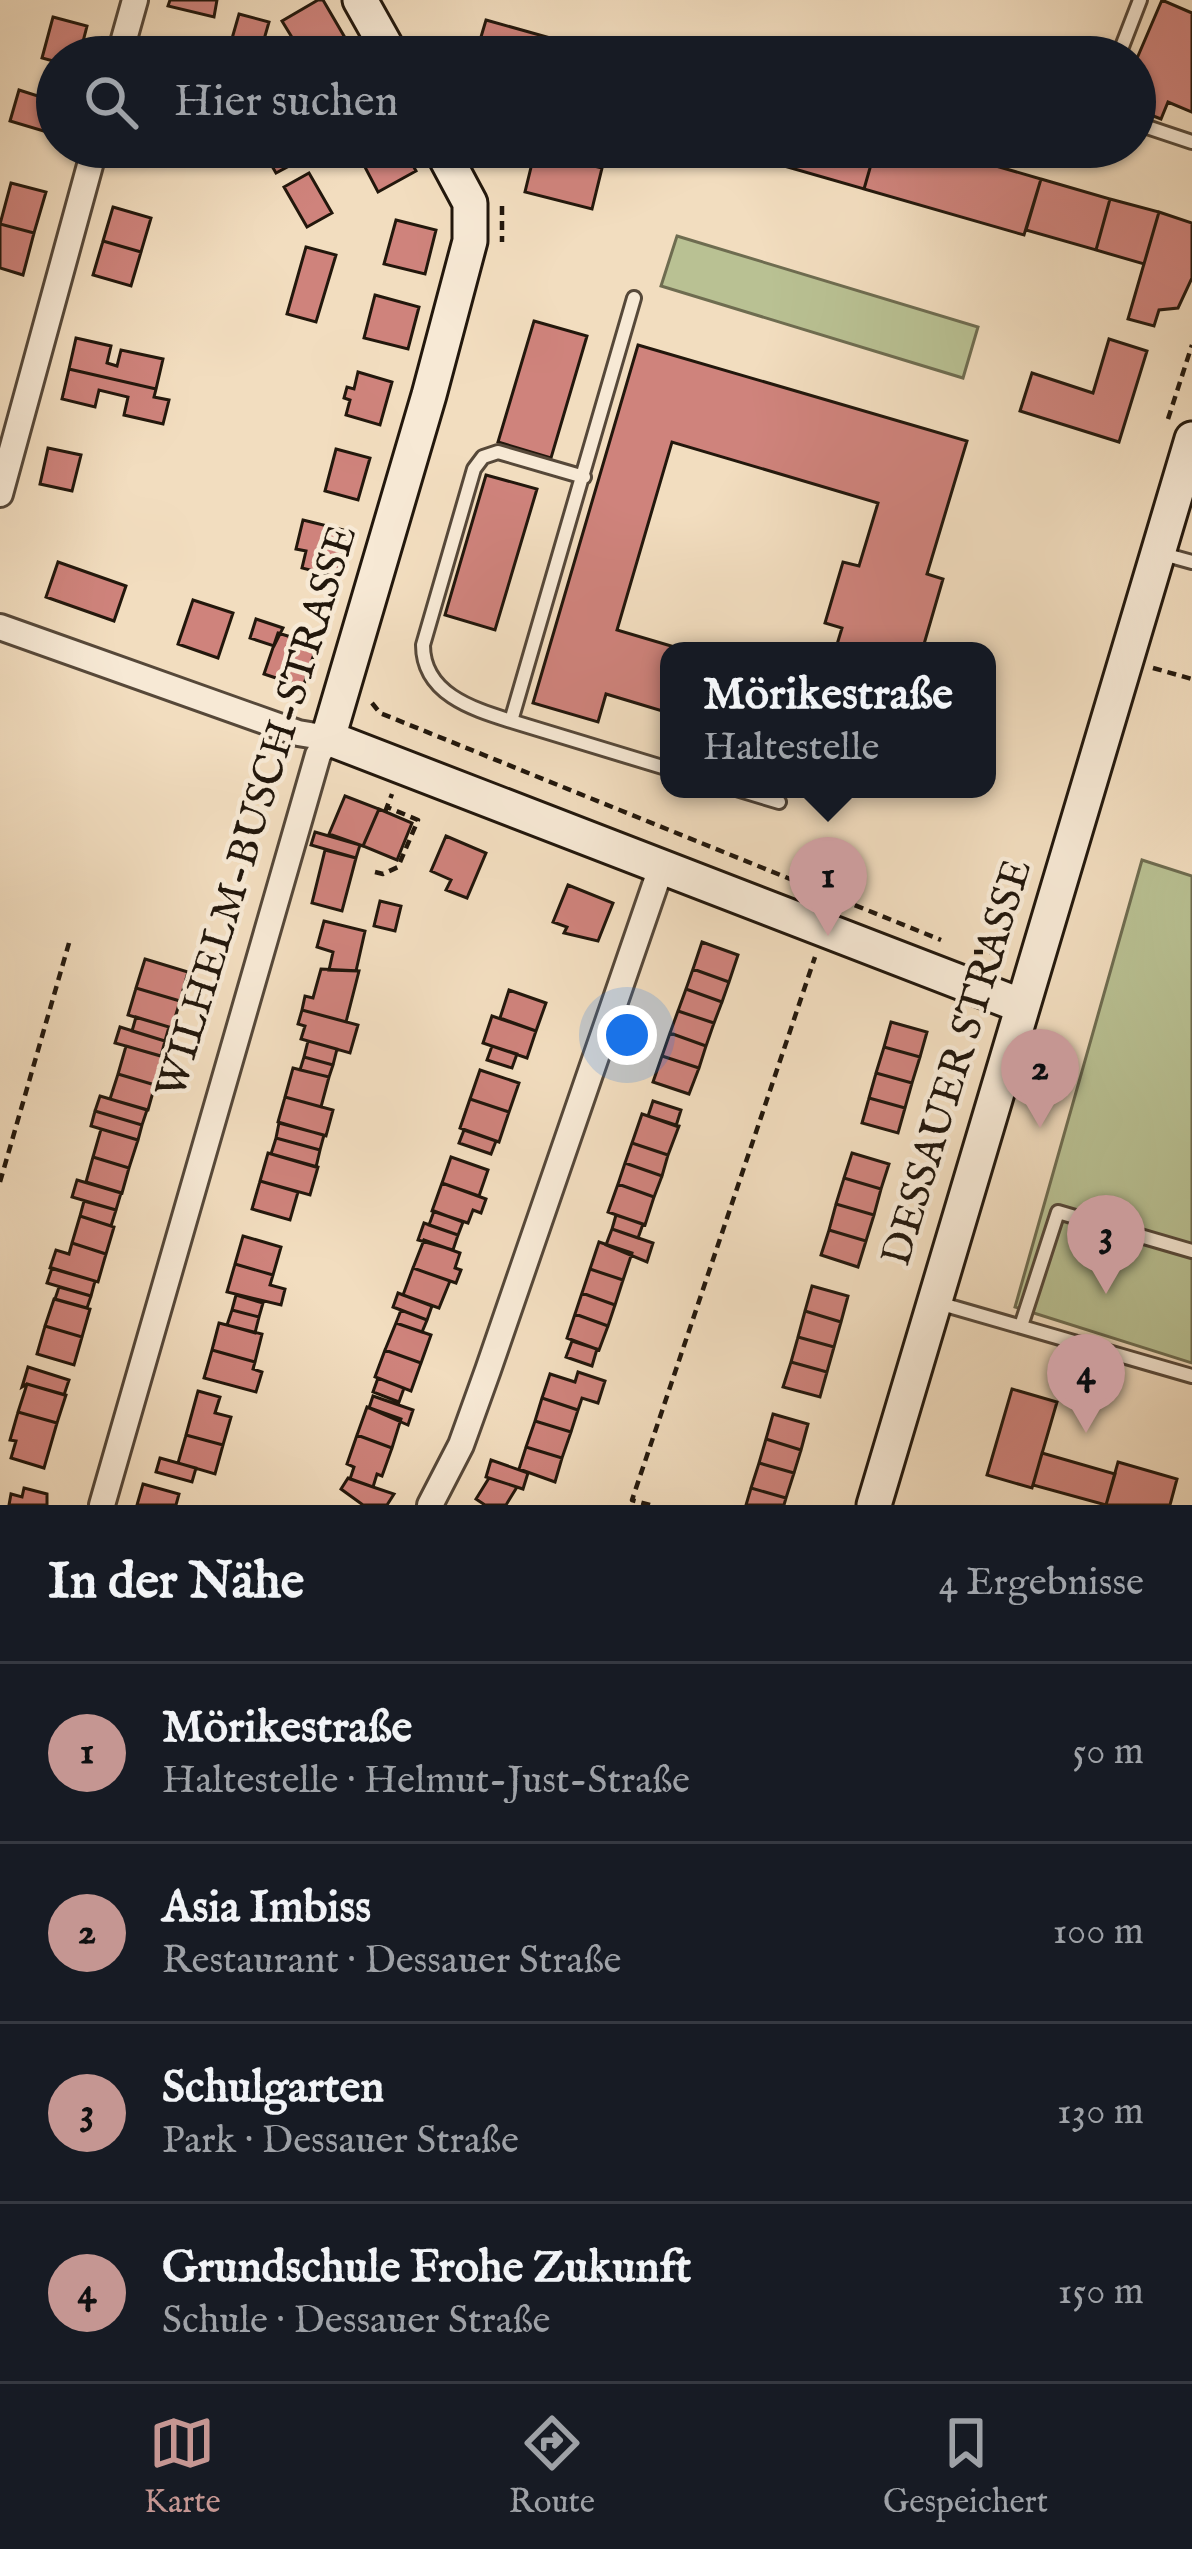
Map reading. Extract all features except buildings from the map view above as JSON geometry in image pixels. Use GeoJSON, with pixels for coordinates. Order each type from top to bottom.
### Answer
{"type":"FeatureCollection","features":[{"type":"Feature","properties":{"kind":"street"},"geometry":{"type":"LineString","coordinates":[[125,36],[135,0]]}},
{"type":"Feature","properties":{"kind":"street"},"geometry":{"type":"LineString","coordinates":[[360,0],[380,36]]}},
{"type":"Feature","properties":{"kind":"street"},"geometry":{"type":"LineString","coordinates":[[0,494],[89,168]]}},
{"type":"Feature","properties":{"kind":"street","name":"WILHELM-BUSCH-STRASSE"},"geometry":{"type":"LineString","coordinates":[[102,1505],[470,242],[470,203],[451,168]]}},
{"type":"Feature","properties":{"kind":"street","name":"DESSAUER STRASSE"},"geometry":{"type":"LineString","coordinates":[[874,1505],[1192,440]]}},
{"type":"Feature","properties":{"kind":"street"},"geometry":{"type":"LineString","coordinates":[[0,627],[298,733],[328,738],[1022,1006]]}},
{"type":"Feature","properties":{"kind":"street"},"geometry":{"type":"LineString","coordinates":[[430,1505],[460,1445],[488,1370],[661,868]]}},
{"type":"Feature","properties":{"kind":"lane"},"geometry":{"type":"LineString","coordinates":[[1126,36],[1141,0]]}},
{"type":"Feature","properties":{"kind":"lane"},"geometry":{"type":"LineString","coordinates":[[1156,129],[1192,142]]}},
{"type":"Feature","properties":{"kind":"lane"},"geometry":{"type":"LineString","coordinates":[[512,721],[634,298]]}},
{"type":"Feature","properties":{"kind":"lane"},"geometry":{"type":"LineString","coordinates":[[584,477],[498,452],[483,457],[474,470],[423,645],[423,661],[449,696],[474,709],[660,766]]}},
{"type":"Feature","properties":{"kind":"lane"},"geometry":{"type":"LineString","coordinates":[[1156,552],[1192,562]]}},
{"type":"Feature","properties":{"kind":"lane"},"geometry":{"type":"LineString","coordinates":[[766,798],[779,802]]}},
{"type":"Feature","properties":{"kind":"lane"},"geometry":{"type":"LineString","coordinates":[[1022,1326],[1058,1212],[1192,1251]]}},
{"type":"Feature","properties":{"kind":"lane"},"geometry":{"type":"LineString","coordinates":[[934,1301],[1192,1376]]}},
{"type":"Feature","properties":{"kind":"path"},"geometry":{"type":"LineString","coordinates":[[498,255],[504,232],[499,195]]}},
{"type":"Feature","properties":{"kind":"path"},"geometry":{"type":"LineString","coordinates":[[373,699],[380,713],[948,942]]}},
{"type":"Feature","properties":{"kind":"path"},"geometry":{"type":"LineString","coordinates":[[375,872],[383,874],[398,867],[418,820],[387,807]]}},
{"type":"Feature","properties":{"kind":"path"},"geometry":{"type":"LineString","coordinates":[[650,1505],[631,1502],[814,959],[830,932]]}},
{"type":"Feature","properties":{"kind":"path"},"geometry":{"type":"LineString","coordinates":[[0,1181],[69,943]]}},
{"type":"Feature","properties":{"kind":"path"},"geometry":{"type":"LineString","coordinates":[[970,951],[982,955],[1006,952]]}},
{"type":"Feature","properties":{"kind":"green space"},"geometry":{"type":"Polygon","coordinates":[[[677,236],[978,327],[963,378],[661,286],[677,236]]]}},
{"type":"Feature","properties":{"kind":"green space"},"geometry":{"type":"Polygon","coordinates":[[[1142,860],[1192,876],[1192,1363],[1015,1307],[1142,860]]]}},
{"type":"Feature","properties":{"kind":"place","name":"Mörikestraße"},"geometry":{"type":"Point","coordinates":[828,936]}},
{"type":"Feature","properties":{"kind":"place","name":"Asia Imbiss"},"geometry":{"type":"Point","coordinates":[1040,1128]}},
{"type":"Feature","properties":{"kind":"place","name":"Schulgarten"},"geometry":{"type":"Point","coordinates":[1106,1294]}},
{"type":"Feature","properties":{"kind":"place","name":"Grundschule Frohe Zukunft"},"geometry":{"type":"Point","coordinates":[1086,1433]}}]}
